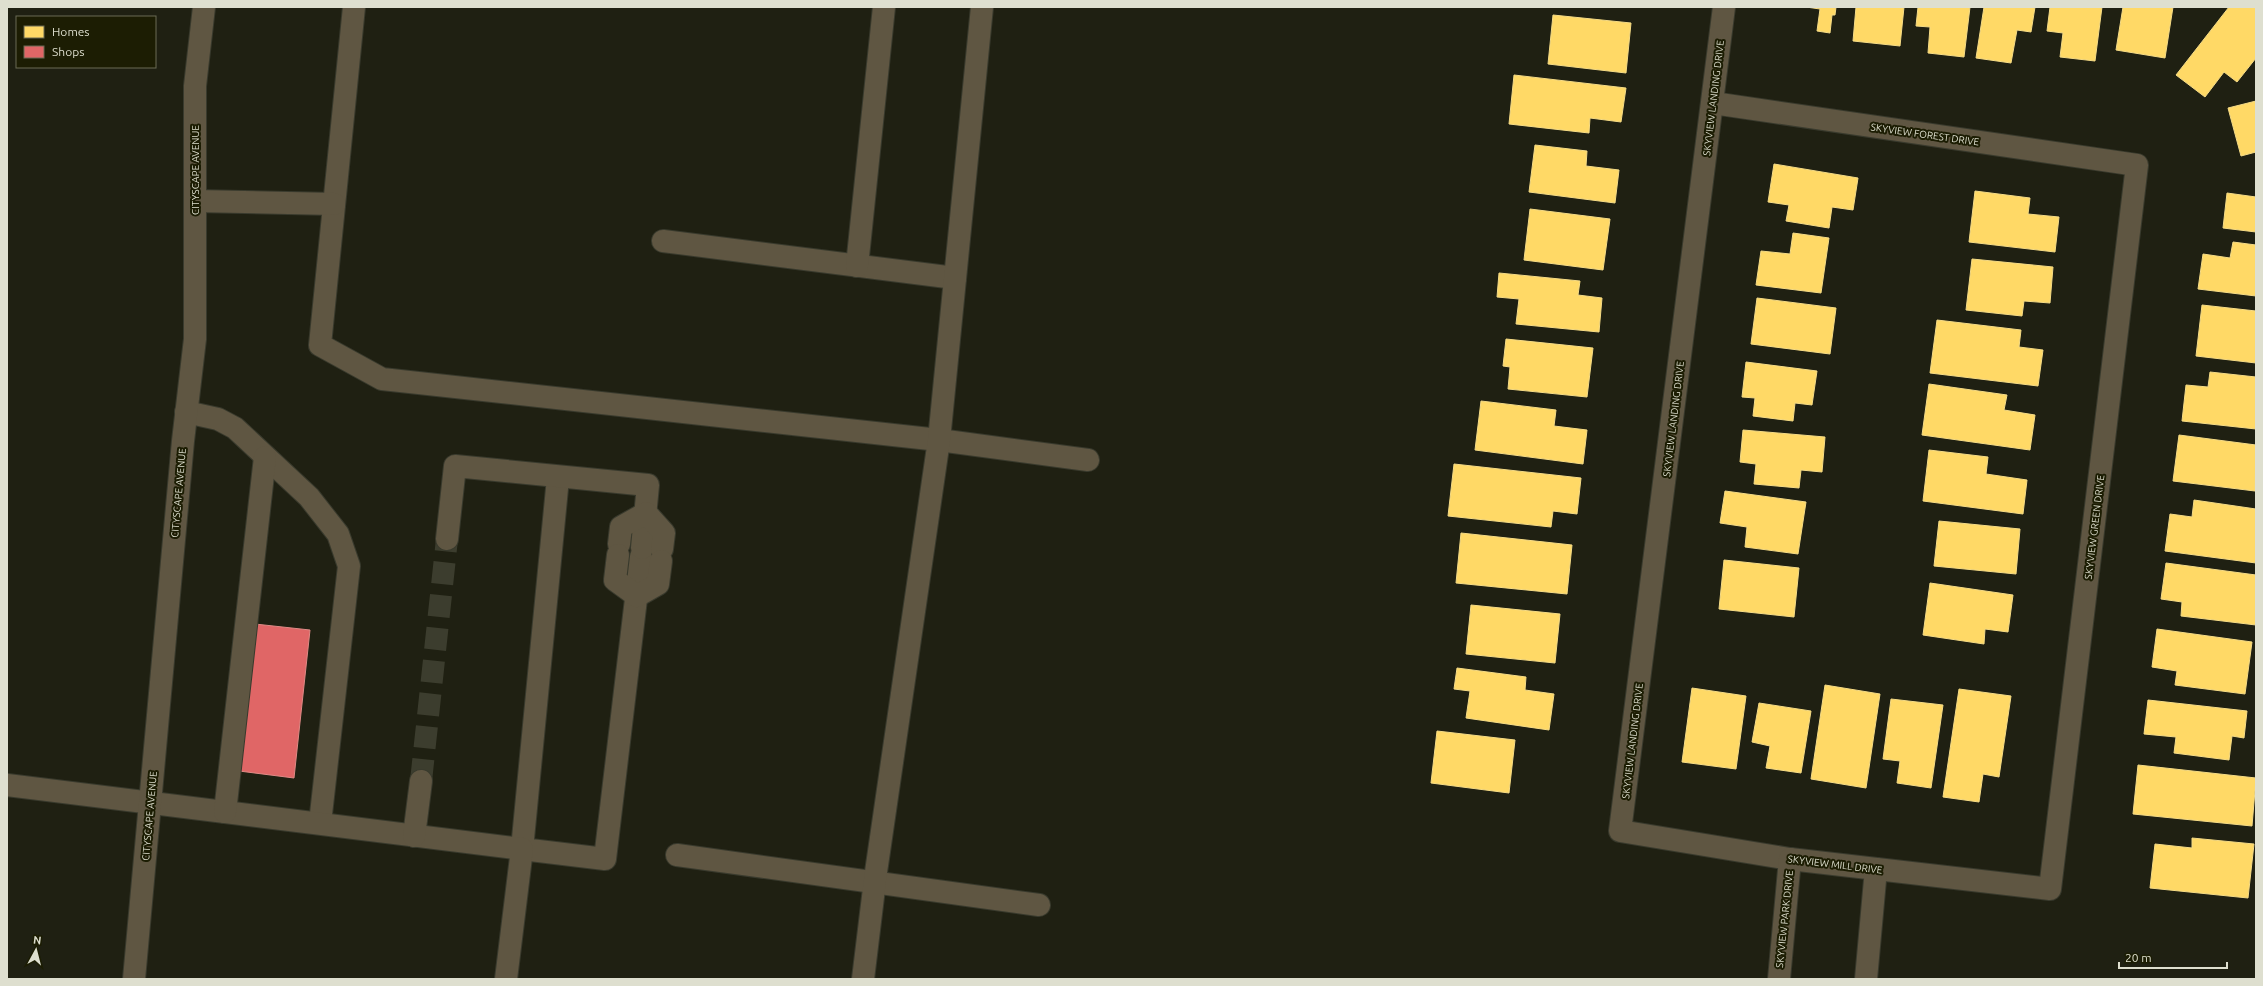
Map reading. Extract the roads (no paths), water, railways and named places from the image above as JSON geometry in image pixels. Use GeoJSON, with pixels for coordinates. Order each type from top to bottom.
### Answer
{"type":"FeatureCollection","features":[{"type":"Feature","properties":{"kind":"street","name":"CITYSCAPE AVENUE"},"geometry":{"type":"LineString","coordinates":[[134,979],[186,412],[195,339],[195,86],[204,7]]}},
{"type":"Feature","properties":{"kind":"street"},"geometry":{"type":"LineString","coordinates":[[354,7],[320,344],[382,379],[939,440],[1088,460]]}},
{"type":"Feature","properties":{"kind":"street"},"geometry":{"type":"LineString","coordinates":[[857,266],[884,7]]}},
{"type":"Feature","properties":{"kind":"street"},"geometry":{"type":"LineString","coordinates":[[863,979],[875,881],[939,440],[982,7]]}},
{"type":"Feature","properties":{"kind":"street","name":"SKYVIEW LANDING DRIVE"},"geometry":{"type":"LineString","coordinates":[[1620,831],[1724,7]]}},
{"type":"Feature","properties":{"kind":"street","name":"SKYVIEW FOREST DRIVE"},"geometry":{"type":"LineString","coordinates":[[1713,103],[2137,165]]}},
{"type":"Feature","properties":{"kind":"street","name":"SKYVIEW GREEN DRIVE"},"geometry":{"type":"LineString","coordinates":[[2050,889],[2137,165]]}},
{"type":"Feature","properties":{"kind":"street"},"geometry":{"type":"LineString","coordinates":[[195,201],[334,204]]}},
{"type":"Feature","properties":{"kind":"street"},"geometry":{"type":"LineString","coordinates":[[663,241],[955,278]]}},
{"type":"Feature","properties":{"kind":"street"},"geometry":{"type":"LineString","coordinates":[[186,412],[218,419],[235,428],[309,497],[338,534],[349,566],[320,824]]}},
{"type":"Feature","properties":{"kind":"street"},"geometry":{"type":"LineString","coordinates":[[225,812],[265,457]]}},
{"type":"Feature","properties":{"kind":"street"},"geometry":{"type":"LineString","coordinates":[[7,785],[605,859],[637,596],[652,554],[646,512],[648,485],[558,478],[455,466],[447,539]]}},
{"type":"Feature","properties":{"kind":"street"},"geometry":{"type":"LineString","coordinates":[[506,979],[522,849],[558,478]]}},
{"type":"Feature","properties":{"kind":"street"},"geometry":{"type":"LineString","coordinates":[[637,596],[615,580],[621,527],[646,512]]}},
{"type":"Feature","properties":{"kind":"street"},"geometry":{"type":"LineString","coordinates":[[414,836],[421,781]]}},
{"type":"Feature","properties":{"kind":"street","name":"SKYVIEW MILL DRIVE"},"geometry":{"type":"LineString","coordinates":[[1620,831],[1790,859],[2050,889]]}},
{"type":"Feature","properties":{"kind":"street"},"geometry":{"type":"LineString","coordinates":[[677,855],[875,881],[1039,905]]}},
{"type":"Feature","properties":{"kind":"street","name":"SKYVIEW PARK DRIVE"},"geometry":{"type":"LineString","coordinates":[[1779,979],[1790,859]]}},
{"type":"Feature","properties":{"kind":"street"},"geometry":{"type":"LineString","coordinates":[[1866,979],[1876,868]]}},
{"type":"Feature","properties":{"kind":"tunnel"},"geometry":{"type":"LineString","coordinates":[[421,781],[447,539]]}}]}
